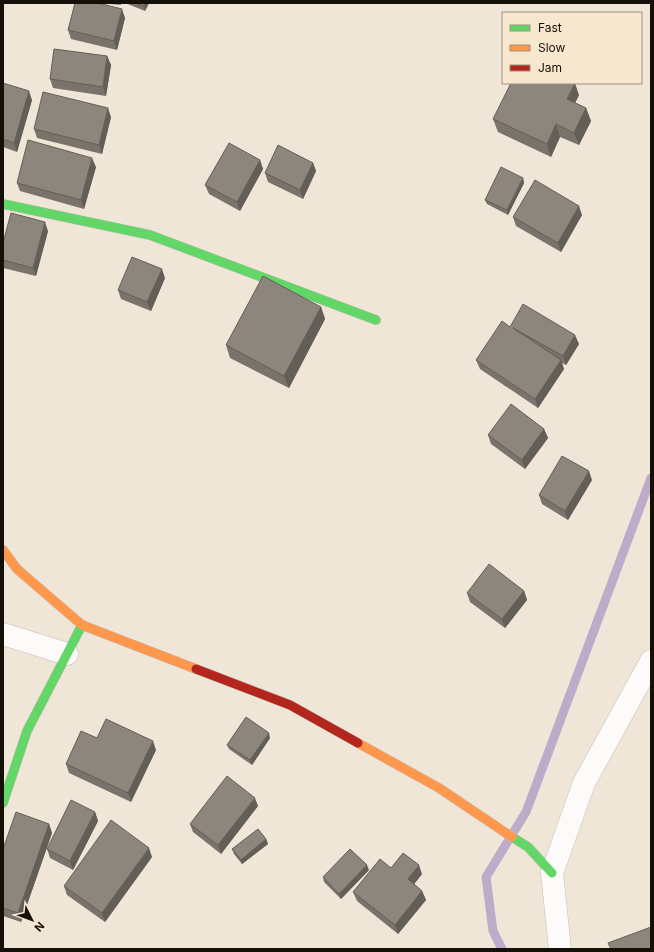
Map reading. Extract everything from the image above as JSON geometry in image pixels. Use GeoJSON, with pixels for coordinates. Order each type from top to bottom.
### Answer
{"type":"FeatureCollection","features":[{"type":"Feature","properties":{"kind":"street"},"geometry":{"type":"LineString","coordinates":[[3,204],[150,235],[376,320]]}},
{"type":"Feature","properties":{"kind":"street"},"geometry":{"type":"LineString","coordinates":[[3,550],[17,569],[82,625],[290,705],[439,788],[528,847],[552,872]]}},
{"type":"Feature","properties":{"kind":"street"},"geometry":{"type":"LineString","coordinates":[[3,803],[27,731],[82,625]]}},
{"type":"Feature","properties":{"kind":"street"},"geometry":{"type":"LineString","coordinates":[[3,634],[67,654]]}},
{"type":"Feature","properties":{"kind":"street"},"geometry":{"type":"LineString","coordinates":[[560,949],[552,872],[584,783],[651,661]]}},
{"type":"Feature","properties":{"kind":"building"},"geometry":{"type":"Polygon","coordinates":[[[75,3],[98,3],[122,9],[114,41],[68,30],[75,3]]]}},
{"type":"Feature","properties":{"kind":"building"},"geometry":{"type":"Polygon","coordinates":[[[135,3],[145,3],[144,6],[135,3]]]}},
{"type":"Feature","properties":{"kind":"building"},"geometry":{"type":"Polygon","coordinates":[[[54,49],[107,56],[103,87],[50,79],[54,49]]]}},
{"type":"Feature","properties":{"kind":"building"},"geometry":{"type":"Polygon","coordinates":[[[3,83],[29,91],[14,143],[3,139],[3,83]]]}},
{"type":"Feature","properties":{"kind":"building"},"geometry":{"type":"Polygon","coordinates":[[[510,84],[574,84],[567,99],[586,108],[574,133],[556,124],[547,144],[493,119],[510,84]]]}},
{"type":"Feature","properties":{"kind":"building"},"geometry":{"type":"Polygon","coordinates":[[[43,92],[108,108],[99,145],[34,129],[43,92]]]}},
{"type":"Feature","properties":{"kind":"building"},"geometry":{"type":"Polygon","coordinates":[[[28,140],[92,158],[81,200],[17,183],[28,140]]]}},
{"type":"Feature","properties":{"kind":"building"},"geometry":{"type":"Polygon","coordinates":[[[229,143],[260,160],[237,202],[205,185],[229,143]]]}},
{"type":"Feature","properties":{"kind":"building"},"geometry":{"type":"Polygon","coordinates":[[[278,145],[313,163],[300,190],[265,173],[278,145]]]}},
{"type":"Feature","properties":{"kind":"building"},"geometry":{"type":"Polygon","coordinates":[[[501,167],[523,178],[507,210],[485,200],[501,167]]]}},
{"type":"Feature","properties":{"kind":"building"},"geometry":{"type":"Polygon","coordinates":[[[535,180],[579,206],[558,243],[513,217],[535,180]]]}},
{"type":"Feature","properties":{"kind":"building"},"geometry":{"type":"Polygon","coordinates":[[[11,213],[45,222],[33,268],[3,260],[3,243],[11,213]]]}},
{"type":"Feature","properties":{"kind":"building"},"geometry":{"type":"Polygon","coordinates":[[[132,257],[162,269],[147,302],[118,290],[132,257]]]}},
{"type":"Feature","properties":{"kind":"building"},"geometry":{"type":"Polygon","coordinates":[[[263,276],[321,307],[284,376],[226,345],[263,276]]]}},
{"type":"Feature","properties":{"kind":"building"},"geometry":{"type":"Polygon","coordinates":[[[523,304],[575,335],[563,356],[513,328],[561,360],[535,399],[476,360],[502,321],[510,327],[523,304]]]}},
{"type":"Feature","properties":{"kind":"building"},"geometry":{"type":"Polygon","coordinates":[[[511,404],[544,429],[522,460],[488,435],[511,404]]]}},
{"type":"Feature","properties":{"kind":"building"},"geometry":{"type":"Polygon","coordinates":[[[562,456],[589,471],[565,511],[539,495],[562,456]]]}},
{"type":"Feature","properties":{"kind":"building"},"geometry":{"type":"Polygon","coordinates":[[[489,564],[524,591],[502,619],[467,593],[489,564]]]}},
{"type":"Feature","properties":{"kind":"building"},"geometry":{"type":"Polygon","coordinates":[[[246,717],[269,733],[250,760],[227,745],[246,717]]]}},
{"type":"Feature","properties":{"kind":"building"},"geometry":{"type":"Polygon","coordinates":[[[106,719],[153,741],[128,793],[66,764],[81,731],[97,738],[106,719]]]}},
{"type":"Feature","properties":{"kind":"building"},"geometry":{"type":"Polygon","coordinates":[[[227,776],[255,798],[218,845],[190,824],[227,776]]]}},
{"type":"Feature","properties":{"kind":"building"},"geometry":{"type":"Polygon","coordinates":[[[71,800],[95,812],[70,861],[47,849],[71,800]]]}},
{"type":"Feature","properties":{"kind":"building"},"geometry":{"type":"Polygon","coordinates":[[[16,812],[49,824],[18,913],[3,908],[3,849],[16,812]]]}},
{"type":"Feature","properties":{"kind":"building"},"geometry":{"type":"Polygon","coordinates":[[[111,820],[149,848],[102,913],[64,886],[111,820]]]}},
{"type":"Feature","properties":{"kind":"building"},"geometry":{"type":"Polygon","coordinates":[[[258,829],[266,839],[241,860],[232,849],[258,829]]]}},
{"type":"Feature","properties":{"kind":"building"},"geometry":{"type":"Polygon","coordinates":[[[350,849],[367,865],[339,894],[323,877],[350,849]]]}},
{"type":"Feature","properties":{"kind":"building"},"geometry":{"type":"Polygon","coordinates":[[[403,853],[419,865],[408,879],[422,891],[395,925],[353,892],[380,859],[391,868],[403,853]]]}},
{"type":"Feature","properties":{"kind":"building"},"geometry":{"type":"Polygon","coordinates":[[[651,927],[651,949],[611,949],[608,943],[651,927]]]}},
{"type":"Feature","properties":{"kind":"waterway"},"geometry":{"type":"LineString","coordinates":[[502,949],[493,931],[486,877],[526,812],[651,478]]}},
{"type":"Feature","properties":{"kind":"traffic: fast"},"geometry":{"type":"LineString","coordinates":[[3,204],[150,235],[376,320]]}},
{"type":"Feature","properties":{"kind":"traffic: fast"},"geometry":{"type":"LineString","coordinates":[[3,803],[27,731],[82,625]]}},
{"type":"Feature","properties":{"kind":"traffic: fast"},"geometry":{"type":"LineString","coordinates":[[512,837],[528,847],[552,873]]}},
{"type":"Feature","properties":{"kind":"traffic: slow"},"geometry":{"type":"LineString","coordinates":[[3,550],[17,569],[82,625],[196,669]]}},
{"type":"Feature","properties":{"kind":"traffic: slow"},"geometry":{"type":"LineString","coordinates":[[358,743],[439,788],[512,837]]}},
{"type":"Feature","properties":{"kind":"traffic: jam"},"geometry":{"type":"LineString","coordinates":[[196,669],[290,705],[358,743]]}}]}
